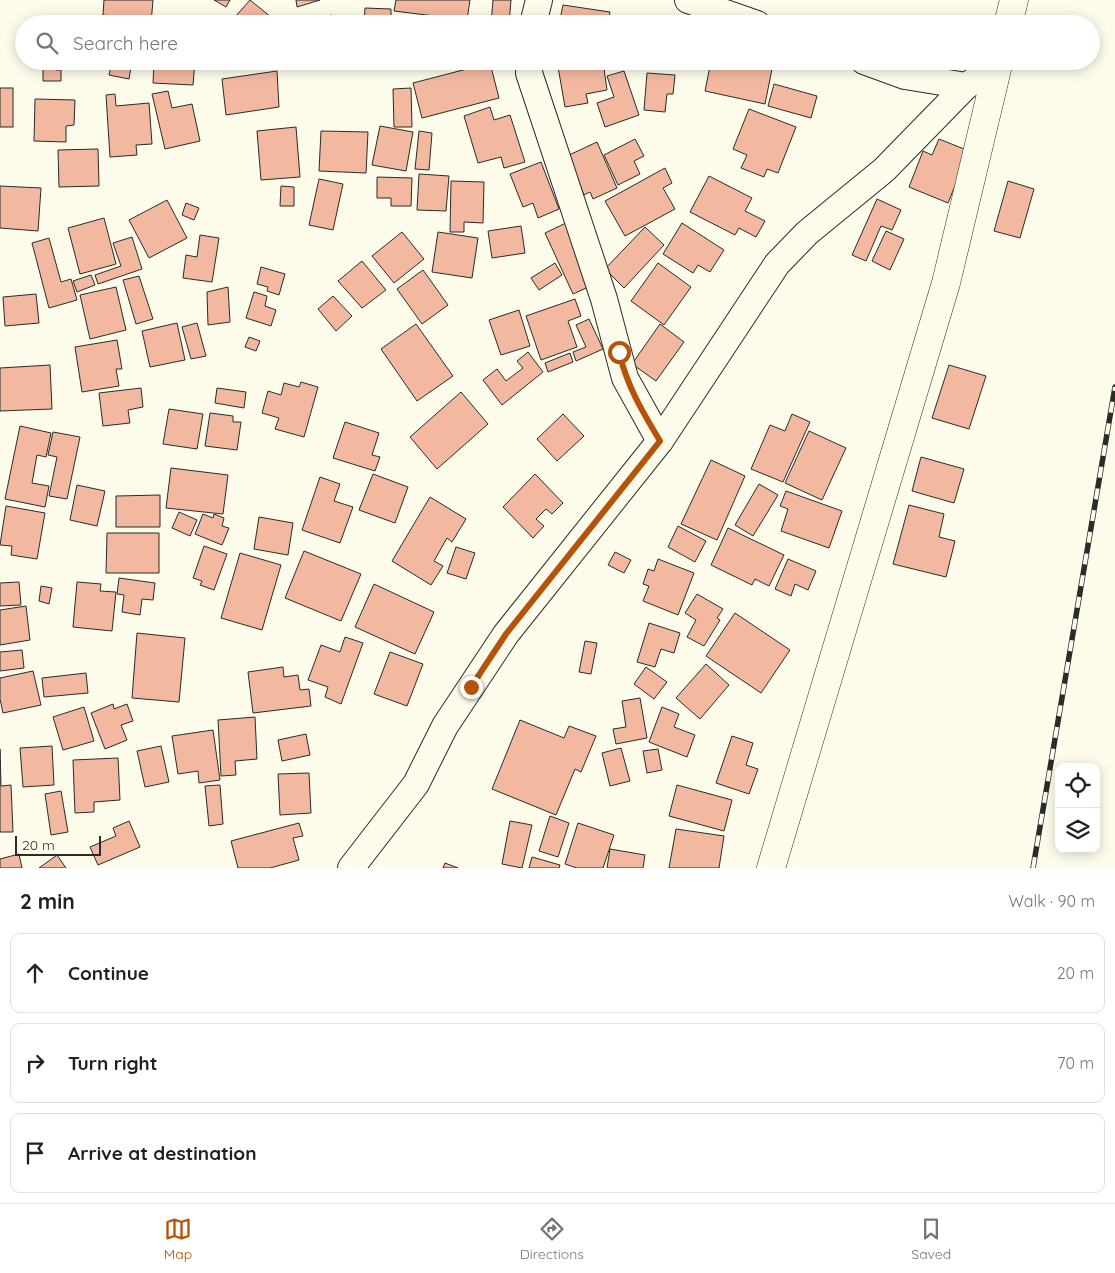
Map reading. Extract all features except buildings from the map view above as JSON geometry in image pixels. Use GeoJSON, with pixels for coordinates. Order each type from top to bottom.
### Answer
{"type":"FeatureCollection","features":[{"type":"Feature","properties":{"kind":"street"},"geometry":{"type":"LineString","coordinates":[[535,15],[539,0]]}},
{"type":"Feature","properties":{"kind":"street"},"geometry":{"type":"LineString","coordinates":[[688,0],[731,15]]}},
{"type":"Feature","properties":{"kind":"street"},"geometry":{"type":"LineString","coordinates":[[1010,15],[1014,0]]}},
{"type":"Feature","properties":{"kind":"street"},"geometry":{"type":"LineString","coordinates":[[529,70],[604,299],[625,378],[660,441]]}},
{"type":"Feature","properties":{"kind":"street"},"geometry":{"type":"LineString","coordinates":[[889,70],[905,76],[966,86]]}},
{"type":"Feature","properties":{"kind":"street"},"geometry":{"type":"LineString","coordinates":[[351,868],[416,784],[446,726],[506,634],[660,441],[777,264],[807,233],[884,170],[966,86],[989,70]]}},
{"type":"Feature","properties":{"kind":"street"},"geometry":{"type":"LineString","coordinates":[[771,868],[946,283],[997,70]]}},
{"type":"Feature","properties":{"kind":"railway"},"geometry":{"type":"LineString","coordinates":[[1033,868],[1115,387]]}},
{"type":"Feature","properties":{"kind":"route"},"geometry":{"type":"LineString","coordinates":[[471,687],[506,634],[660,441],[625,378],[619,352]]}}]}
